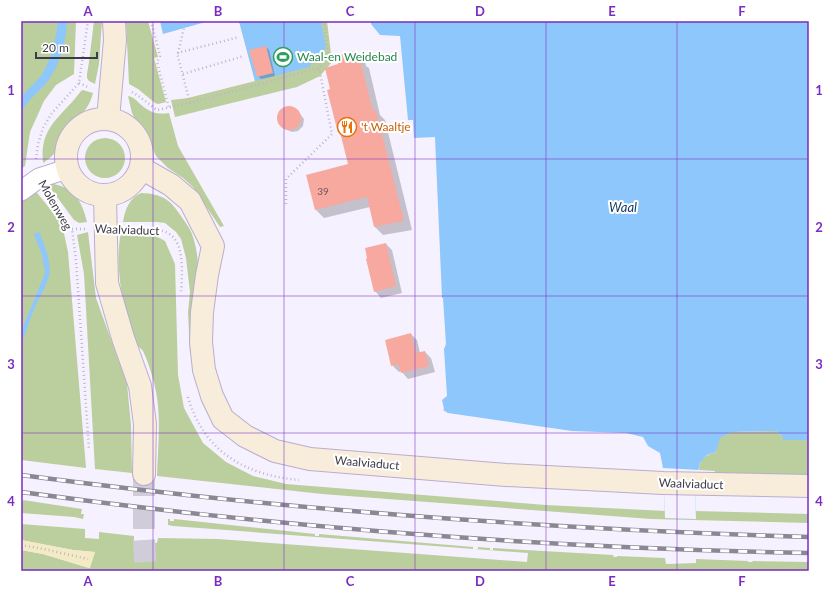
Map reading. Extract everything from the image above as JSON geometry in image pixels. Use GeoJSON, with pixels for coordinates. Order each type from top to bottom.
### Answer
{"type":"FeatureCollection","features":[{"type":"Feature","properties":{"kind":"street"},"geometry":{"type":"LineString","coordinates":[[108,119],[115,40],[114,21]]}},
{"type":"Feature","properties":{"kind":"street"},"geometry":{"type":"LineString","coordinates":[[108,119],[124,124],[136,136],[142,151],[141,168],[133,182],[127,188],[113,195],[105,196],[89,193],[81,189],[75,183],[67,169],[65,159],[66,150],[74,133],[81,126],[89,121],[108,119]]}},
{"type":"Feature","properties":{"kind":"street","name":"Waalviaduct"},"geometry":{"type":"LineString","coordinates":[[141,168],[171,185],[190,201],[213,246],[202,312],[201,342],[204,370],[212,396],[224,419],[245,436],[275,451],[310,458],[506,475],[663,483],[809,486]]}},
{"type":"Feature","properties":{"kind":"street"},"geometry":{"type":"LineString","coordinates":[[21,191],[39,178],[67,169]]}},
{"type":"Feature","properties":{"kind":"street"},"geometry":{"type":"LineString","coordinates":[[105,196],[107,283],[123,338],[140,386],[145,424],[144,474]]}},
{"type":"Feature","properties":{"kind":"path","name":"Molenweg"},"geometry":{"type":"LineString","coordinates":[[88,21],[79,83],[52,113],[43,128],[36,156],[42,188],[72,228],[76,260],[89,450]]}},
{"type":"Feature","properties":{"kind":"path"},"geometry":{"type":"LineString","coordinates":[[151,21],[160,56],[157,62],[169,108],[319,68],[328,54],[324,21]]}},
{"type":"Feature","properties":{"kind":"path"},"geometry":{"type":"LineString","coordinates":[[184,28],[177,53],[190,103]]}},
{"type":"Feature","properties":{"kind":"path"},"geometry":{"type":"LineString","coordinates":[[177,53],[239,37]]}},
{"type":"Feature","properties":{"kind":"path"},"geometry":{"type":"LineString","coordinates":[[182,74],[244,56]]}},
{"type":"Feature","properties":{"kind":"path"},"geometry":{"type":"LineString","coordinates":[[286,204],[286,180],[332,134],[319,68]]}},
{"type":"Feature","properties":{"kind":"path","name":"Waalviaduct"},"geometry":{"type":"LineString","coordinates":[[72,228],[158,230],[166,232],[177,242],[180,250],[182,264],[181,294]]}},
{"type":"Feature","properties":{"kind":"path"},"geometry":{"type":"LineString","coordinates":[[186,391],[191,406],[205,435],[228,458],[255,471],[288,479],[303,480]]}},
{"type":"Feature","properties":{"kind":"path"},"geometry":{"type":"LineString","coordinates":[[21,545],[88,559]]}},
{"type":"Feature","properties":{"kind":"green space"},"geometry":{"type":"Polygon","coordinates":[[[21,21],[76,21],[74,74],[56,85],[44,101],[30,132],[25,166],[21,169],[21,21]]]}},
{"type":"Feature","properties":{"kind":"green space"},"geometry":{"type":"Polygon","coordinates":[[[94,21],[102,21],[99,64],[95,84],[87,78],[94,21]]]}},
{"type":"Feature","properties":{"kind":"green space"},"geometry":{"type":"Polygon","coordinates":[[[126,21],[148,21],[158,57],[154,58],[166,102],[158,104],[155,103],[138,89],[129,84],[126,21]]]}},
{"type":"Feature","properties":{"kind":"green space"},"geometry":{"type":"Polygon","coordinates":[[[239,21],[327,21],[332,62],[320,76],[297,87],[175,117],[171,100],[188,98],[255,81],[239,21]]]}},
{"type":"Feature","properties":{"kind":"green space"},"geometry":{"type":"Polygon","coordinates":[[[83,90],[93,93],[88,106],[70,126],[55,152],[43,163],[43,150],[48,131],[53,123],[83,90]]]}},
{"type":"Feature","properties":{"kind":"green space"},"geometry":{"type":"Polygon","coordinates":[[[128,96],[134,98],[146,109],[153,112],[160,114],[169,113],[178,146],[224,226],[220,227],[193,187],[168,168],[156,156],[145,132],[136,121],[132,113],[128,96]]]}},
{"type":"Feature","properties":{"kind":"green space"},"geometry":{"type":"Polygon","coordinates":[[[109,138],[116,141],[122,147],[125,158],[124,166],[116,175],[109,178],[101,178],[94,175],[86,166],[85,154],[88,147],[97,139],[109,138]]]}},
{"type":"Feature","properties":{"kind":"green space"},"geometry":{"type":"Polygon","coordinates":[[[48,183],[64,187],[75,195],[82,207],[87,222],[79,223],[74,220],[48,183]]]}},
{"type":"Feature","properties":{"kind":"green space"},"geometry":{"type":"Polygon","coordinates":[[[34,189],[62,224],[68,252],[86,468],[21,460],[21,202],[22,199],[34,189]]]}},
{"type":"Feature","properties":{"kind":"green space"},"geometry":{"type":"Polygon","coordinates":[[[141,193],[165,198],[177,210],[192,234],[196,248],[199,278],[192,353],[190,354],[188,312],[190,292],[186,258],[181,239],[176,232],[165,223],[123,222],[128,205],[133,198],[141,193]]]}},
{"type":"Feature","properties":{"kind":"green space"},"geometry":{"type":"Polygon","coordinates":[[[88,232],[96,298],[127,384],[131,425],[132,473],[95,469],[84,274],[77,235],[88,232]]]}},
{"type":"Feature","properties":{"kind":"green space"},"geometry":{"type":"Polygon","coordinates":[[[121,232],[156,236],[165,241],[175,264],[178,375],[184,408],[203,443],[226,462],[253,476],[286,484],[546,505],[666,511],[665,517],[695,518],[695,511],[809,514],[809,523],[651,519],[322,494],[157,476],[159,429],[158,406],[154,383],[148,363],[143,351],[137,344],[124,304],[119,275],[119,246],[121,232]]]}},
{"type":"Feature","properties":{"kind":"green space"},"geometry":{"type":"Polygon","coordinates":[[[776,431],[783,437],[783,440],[809,440],[809,481],[714,475],[715,471],[699,470],[702,460],[716,452],[719,438],[732,432],[776,431]]]}},
{"type":"Feature","properties":{"kind":"green space"},"geometry":{"type":"Polygon","coordinates":[[[23,500],[82,509],[81,514],[84,514],[83,519],[21,513],[21,502],[23,502],[23,500]]]}},
{"type":"Feature","properties":{"kind":"green space"},"geometry":{"type":"Polygon","coordinates":[[[168,519],[170,519],[170,521],[174,521],[174,519],[315,534],[315,536],[319,536],[319,534],[473,547],[473,549],[173,526],[168,525],[168,519]]]}},
{"type":"Feature","properties":{"kind":"green space"},"geometry":{"type":"Polygon","coordinates":[[[21,524],[85,529],[85,538],[99,539],[99,532],[134,536],[134,541],[157,543],[158,538],[218,539],[527,562],[528,553],[475,549],[478,549],[478,547],[490,548],[490,550],[493,550],[493,548],[613,555],[614,557],[665,558],[666,564],[696,563],[696,559],[748,562],[809,562],[809,571],[21,571],[21,550],[43,554],[89,568],[95,552],[73,550],[21,540],[21,524]]]}},
{"type":"Feature","properties":{"kind":"sand"},"geometry":{"type":"Polygon","coordinates":[[[21,540],[73,550],[95,552],[90,568],[43,554],[21,550],[21,540]]]}},
{"type":"Feature","properties":{"kind":"water"},"geometry":{"type":"Polygon","coordinates":[[[58,21],[67,21],[64,45],[59,61],[52,76],[29,100],[21,113],[21,97],[41,76],[48,64],[58,21]]]}},
{"type":"Feature","properties":{"kind":"water"},"geometry":{"type":"Polygon","coordinates":[[[160,21],[209,21],[163,34],[160,21]]]}},
{"type":"Feature","properties":{"kind":"water","name":"Waal-en Weidebad"},"geometry":{"type":"Polygon","coordinates":[[[239,21],[321,21],[326,48],[309,67],[255,81],[239,21]]]}},
{"type":"Feature","properties":{"kind":"water","name":"Waal"},"geometry":{"type":"Polygon","coordinates":[[[371,21],[809,21],[809,440],[783,440],[783,437],[776,431],[732,432],[720,438],[716,452],[707,455],[700,463],[695,484],[696,519],[665,518],[663,468],[660,453],[648,446],[643,437],[626,433],[572,431],[448,413],[443,410],[442,400],[447,396],[444,349],[446,344],[442,298],[435,137],[414,138],[413,120],[408,120],[400,36],[380,35],[371,24],[371,21]]]}},
{"type":"Feature","properties":{"kind":"water"},"geometry":{"type":"Polygon","coordinates":[[[39,232],[45,248],[50,271],[46,285],[21,342],[21,332],[45,273],[42,255],[34,234],[39,232]]]}},
{"type":"Feature","properties":{"kind":"pier"},"geometry":{"type":"Polygon","coordinates":[[[663,468],[699,470],[695,484],[696,519],[665,518],[663,468]]]}},
{"type":"Feature","properties":{"kind":"building"},"geometry":{"type":"Polygon","coordinates":[[[266,46],[273,73],[257,77],[249,50],[266,46]]]}},
{"type":"Feature","properties":{"kind":"building"},"geometry":{"type":"Polygon","coordinates":[[[356,51],[360,59],[373,111],[376,110],[404,221],[374,227],[367,197],[315,210],[306,175],[348,164],[327,90],[330,89],[325,68],[338,64],[336,56],[356,51]]]}},
{"type":"Feature","properties":{"kind":"building"},"geometry":{"type":"Polygon","coordinates":[[[289,106],[297,110],[301,118],[297,126],[289,130],[281,126],[277,118],[281,110],[289,106]]]}},
{"type":"Feature","properties":{"kind":"building"},"geometry":{"type":"Polygon","coordinates":[[[386,243],[396,286],[374,292],[366,259],[365,248],[386,243]]]}},
{"type":"Feature","properties":{"kind":"building"},"geometry":{"type":"Polygon","coordinates":[[[411,333],[416,353],[425,351],[429,366],[401,373],[398,364],[391,366],[385,340],[411,333]]]}},
{"type":"Feature","properties":{"kind":"tunnel"},"geometry":{"type":"LineString","coordinates":[[144,474],[144,540],[146,571]]}},
{"type":"Feature","properties":{"kind":"railway"},"geometry":{"type":"LineString","coordinates":[[21,475],[218,498],[414,516],[611,529],[809,537]]}},
{"type":"Feature","properties":{"kind":"railway"},"geometry":{"type":"LineString","coordinates":[[21,492],[217,516],[414,534],[612,546],[809,553]]}},
{"type":"Feature","properties":{"kind":"place","name":"Waal-en Weidebad"},"geometry":{"type":"Point","coordinates":[283,57]}},
{"type":"Feature","properties":{"kind":"place","name":"'t Waaltje"},"geometry":{"type":"Point","coordinates":[347,127]}}]}
